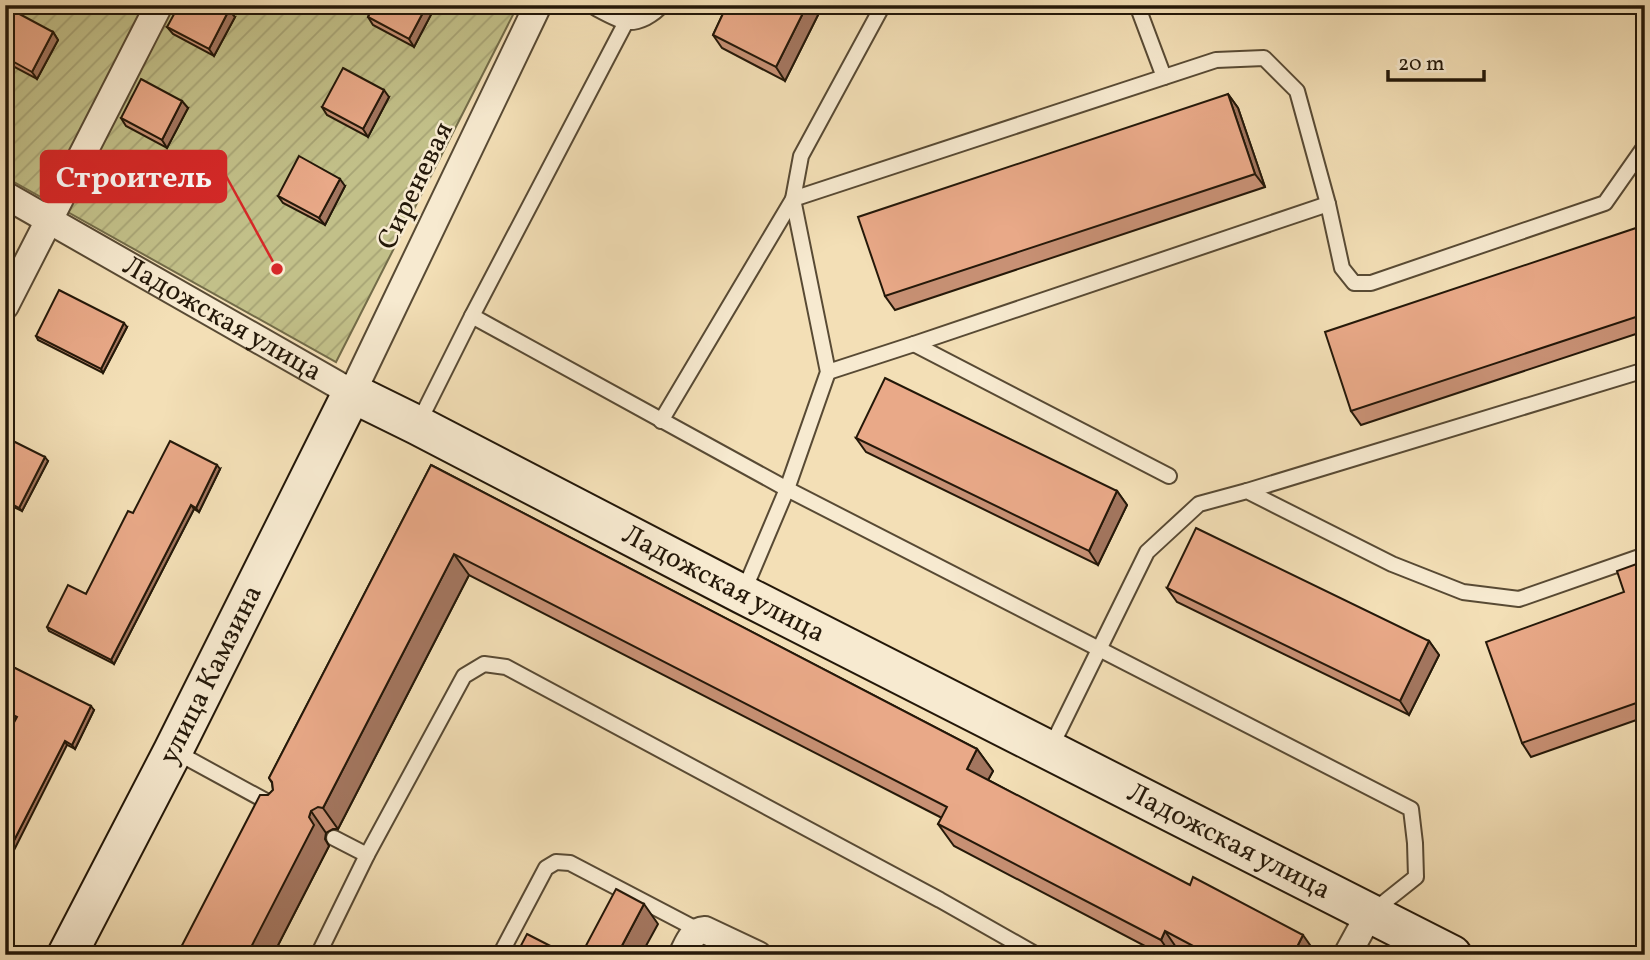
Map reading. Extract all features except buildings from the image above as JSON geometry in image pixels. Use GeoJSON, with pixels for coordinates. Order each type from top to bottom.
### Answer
{"type":"FeatureCollection","features":[{"type":"Feature","properties":{"kind":"main road","name":"Ладожская улица"},"geometry":{"type":"LineString","coordinates":[[352,393],[1452,955]]}},
{"type":"Feature","properties":{"kind":"main road","name":"улица Камзина"},"geometry":{"type":"LineString","coordinates":[[67,955],[173,751],[352,393]]}},
{"type":"Feature","properties":{"kind":"street"},"geometry":{"type":"LineString","coordinates":[[5,306],[159,5]]}},
{"type":"Feature","properties":{"kind":"street","name":"Сиреневая"},"geometry":{"type":"LineString","coordinates":[[352,393],[538,5]]}},
{"type":"Feature","properties":{"kind":"street","name":"Ладожская улица"},"geometry":{"type":"LineString","coordinates":[[5,195],[352,393]]}},
{"type":"Feature","properties":{"kind":"street"},"geometry":{"type":"LineString","coordinates":[[1347,955],[1370,913]]}},
{"type":"Feature","properties":{"kind":"street"},"geometry":{"type":"LineString","coordinates":[[682,955],[692,934],[698,930],[705,930],[758,955]]}},
{"type":"Feature","properties":{"kind":"lane"},"geometry":{"type":"LineString","coordinates":[[590,5],[626,22],[643,19],[662,5]]}},
{"type":"Feature","properties":{"kind":"lane"},"geometry":{"type":"LineString","coordinates":[[661,421],[793,199],[801,156],[883,5]]}},
{"type":"Feature","properties":{"kind":"lane"},"geometry":{"type":"LineString","coordinates":[[1137,5],[1164,77]]}},
{"type":"Feature","properties":{"kind":"lane"},"geometry":{"type":"LineString","coordinates":[[417,425],[626,22]]}},
{"type":"Feature","properties":{"kind":"lane"},"geometry":{"type":"LineString","coordinates":[[793,199],[1216,60],[1264,58],[1297,91],[1328,204],[1342,268],[1354,283],[1371,283],[1605,203],[1645,146]]}},
{"type":"Feature","properties":{"kind":"lane"},"geometry":{"type":"LineString","coordinates":[[742,594],[787,489],[828,372],[793,199]]}},
{"type":"Feature","properties":{"kind":"lane"},"geometry":{"type":"LineString","coordinates":[[828,372],[1328,204]]}},
{"type":"Feature","properties":{"kind":"lane"},"geometry":{"type":"LineString","coordinates":[[472,316],[787,489],[1410,809],[1416,877],[1370,913]]}},
{"type":"Feature","properties":{"kind":"lane"},"geometry":{"type":"LineString","coordinates":[[915,344],[1169,476]]}},
{"type":"Feature","properties":{"kind":"lane"},"geometry":{"type":"LineString","coordinates":[[1049,750],[1147,552],[1199,504],[1645,370]]}},
{"type":"Feature","properties":{"kind":"lane"},"geometry":{"type":"LineString","coordinates":[[1247,491],[1392,565],[1463,592],[1519,599],[1645,555]]}},
{"type":"Feature","properties":{"kind":"lane"},"geometry":{"type":"LineString","coordinates":[[318,955],[367,855],[464,676],[484,664],[506,667],[940,900],[1037,955]]}},
{"type":"Feature","properties":{"kind":"lane"},"geometry":{"type":"LineString","coordinates":[[173,751],[279,808]]}},
{"type":"Feature","properties":{"kind":"lane"},"geometry":{"type":"LineString","coordinates":[[334,838],[367,855]]}},
{"type":"Feature","properties":{"kind":"lane"},"geometry":{"type":"LineString","coordinates":[[500,955],[546,869],[556,862],[569,863],[698,930]]}},
{"type":"Feature","properties":{"kind":"shaded area"},"geometry":{"type":"Polygon","coordinates":[[[5,5],[518,5],[336,362],[5,177],[5,5]]]}},
{"type":"Feature","properties":{"kind":"place","name":"Строитель"},"geometry":{"type":"Point","coordinates":[277,269]}}]}
